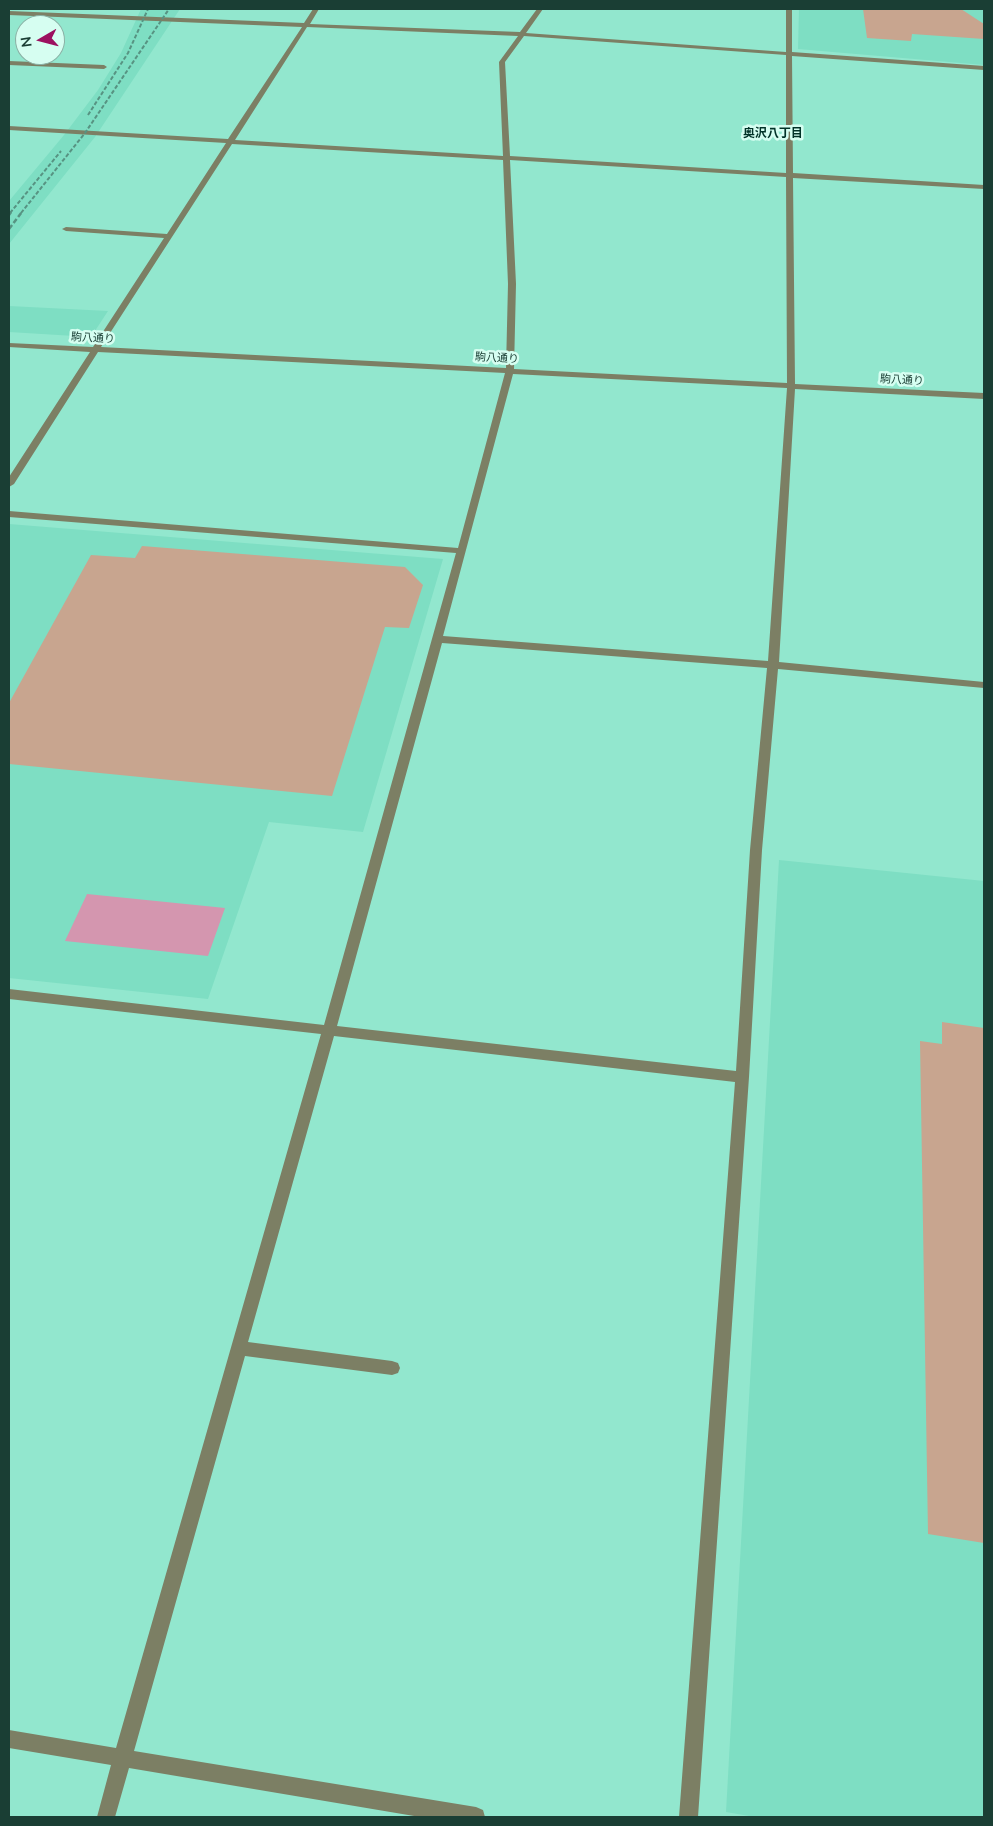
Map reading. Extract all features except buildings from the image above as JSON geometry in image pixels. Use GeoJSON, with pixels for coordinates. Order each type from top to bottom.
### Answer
{"type":"FeatureCollection","features":[{"type":"Feature","properties":{"kind":"street"},"geometry":{"type":"LineString","coordinates":[[9,484],[316,9]]}},
{"type":"Feature","properties":{"kind":"street"},"geometry":{"type":"LineString","coordinates":[[106,1817],[329,1030],[462,551],[510,370],[512,284],[508,160],[502,62],[540,9]]}},
{"type":"Feature","properties":{"kind":"street"},"geometry":{"type":"LineString","coordinates":[[689,1817],[723,1320],[742,1077],[756,850],[773,665],[791,386],[789,9]]}},
{"type":"Feature","properties":{"kind":"street"},"geometry":{"type":"LineString","coordinates":[[9,20],[15,12],[521,34],[984,68]]}},
{"type":"Feature","properties":{"kind":"street"},"geometry":{"type":"LineString","coordinates":[[9,63],[104,67]]}},
{"type":"Feature","properties":{"kind":"street"},"geometry":{"type":"LineString","coordinates":[[9,128],[508,160],[984,187]]}},
{"type":"Feature","properties":{"kind":"street"},"geometry":{"type":"LineString","coordinates":[[66,230],[169,236]]}},
{"type":"Feature","properties":{"kind":"street","name":"駒八通り"},"geometry":{"type":"LineString","coordinates":[[9,345],[984,396]]}},
{"type":"Feature","properties":{"kind":"street"},"geometry":{"type":"LineString","coordinates":[[9,514],[462,551]]}},
{"type":"Feature","properties":{"kind":"street"},"geometry":{"type":"LineString","coordinates":[[437,639],[773,665],[984,685]]}},
{"type":"Feature","properties":{"kind":"street"},"geometry":{"type":"LineString","coordinates":[[9,994],[742,1077]]}},
{"type":"Feature","properties":{"kind":"street"},"geometry":{"type":"LineString","coordinates":[[238,1348],[392,1368]]}},
{"type":"Feature","properties":{"kind":"street"},"geometry":{"type":"LineString","coordinates":[[9,1739],[476,1817]]}},
{"type":"Feature","properties":{"kind":"shaded area"},"geometry":{"type":"Polygon","coordinates":[[[141,9],[180,9],[95,137],[9,244],[9,201],[64,135],[98,90],[121,53],[141,9]]]}},
{"type":"Feature","properties":{"kind":"shaded area"},"geometry":{"type":"Polygon","coordinates":[[[799,9],[984,9],[984,65],[798,49],[799,9]]]}},
{"type":"Feature","properties":{"kind":"shaded area"},"geometry":{"type":"Polygon","coordinates":[[[863,9],[961,9],[984,24],[984,39],[912,34],[911,41],[867,38],[863,9]]]}},
{"type":"Feature","properties":{"kind":"shaded area"},"geometry":{"type":"Polygon","coordinates":[[[9,306],[108,311],[91,337],[9,332],[9,306]]]}},
{"type":"Feature","properties":{"kind":"shaded area"},"geometry":{"type":"Polygon","coordinates":[[[9,524],[443,559],[363,832],[269,822],[208,999],[9,978],[9,524]]]}},
{"type":"Feature","properties":{"kind":"shaded area"},"geometry":{"type":"Polygon","coordinates":[[[142,546],[405,567],[423,585],[409,628],[385,627],[332,796],[9,764],[9,703],[91,555],[135,558],[142,546]]]}},
{"type":"Feature","properties":{"kind":"shaded area"},"geometry":{"type":"Polygon","coordinates":[[[779,860],[984,881],[984,1817],[755,1817],[726,1812],[779,860]]]}},
{"type":"Feature","properties":{"kind":"shaded area"},"geometry":{"type":"Polygon","coordinates":[[[87,894],[225,908],[208,956],[65,941],[87,894]]]}},
{"type":"Feature","properties":{"kind":"shaded area"},"geometry":{"type":"Polygon","coordinates":[[[942,1022],[984,1028],[984,1543],[928,1534],[920,1041],[942,1044],[942,1022]]]}},
{"type":"Feature","properties":{"kind":"railway"},"geometry":{"type":"LineString","coordinates":[[88,115],[128,53],[148,9]]}},
{"type":"Feature","properties":{"kind":"railway"},"geometry":{"type":"LineString","coordinates":[[21,213],[85,133],[169,9]]}},
{"type":"Feature","properties":{"kind":"railway"},"geometry":{"type":"LineString","coordinates":[[10,213],[61,151]]}},
{"type":"Feature","properties":{"kind":"railway"},"geometry":{"type":"LineString","coordinates":[[9,229],[22,212]]}},
{"type":"Feature","properties":{"kind":"district","name":"奥沢八丁目"},"geometry":{"type":"Point","coordinates":[773,133]}}]}
